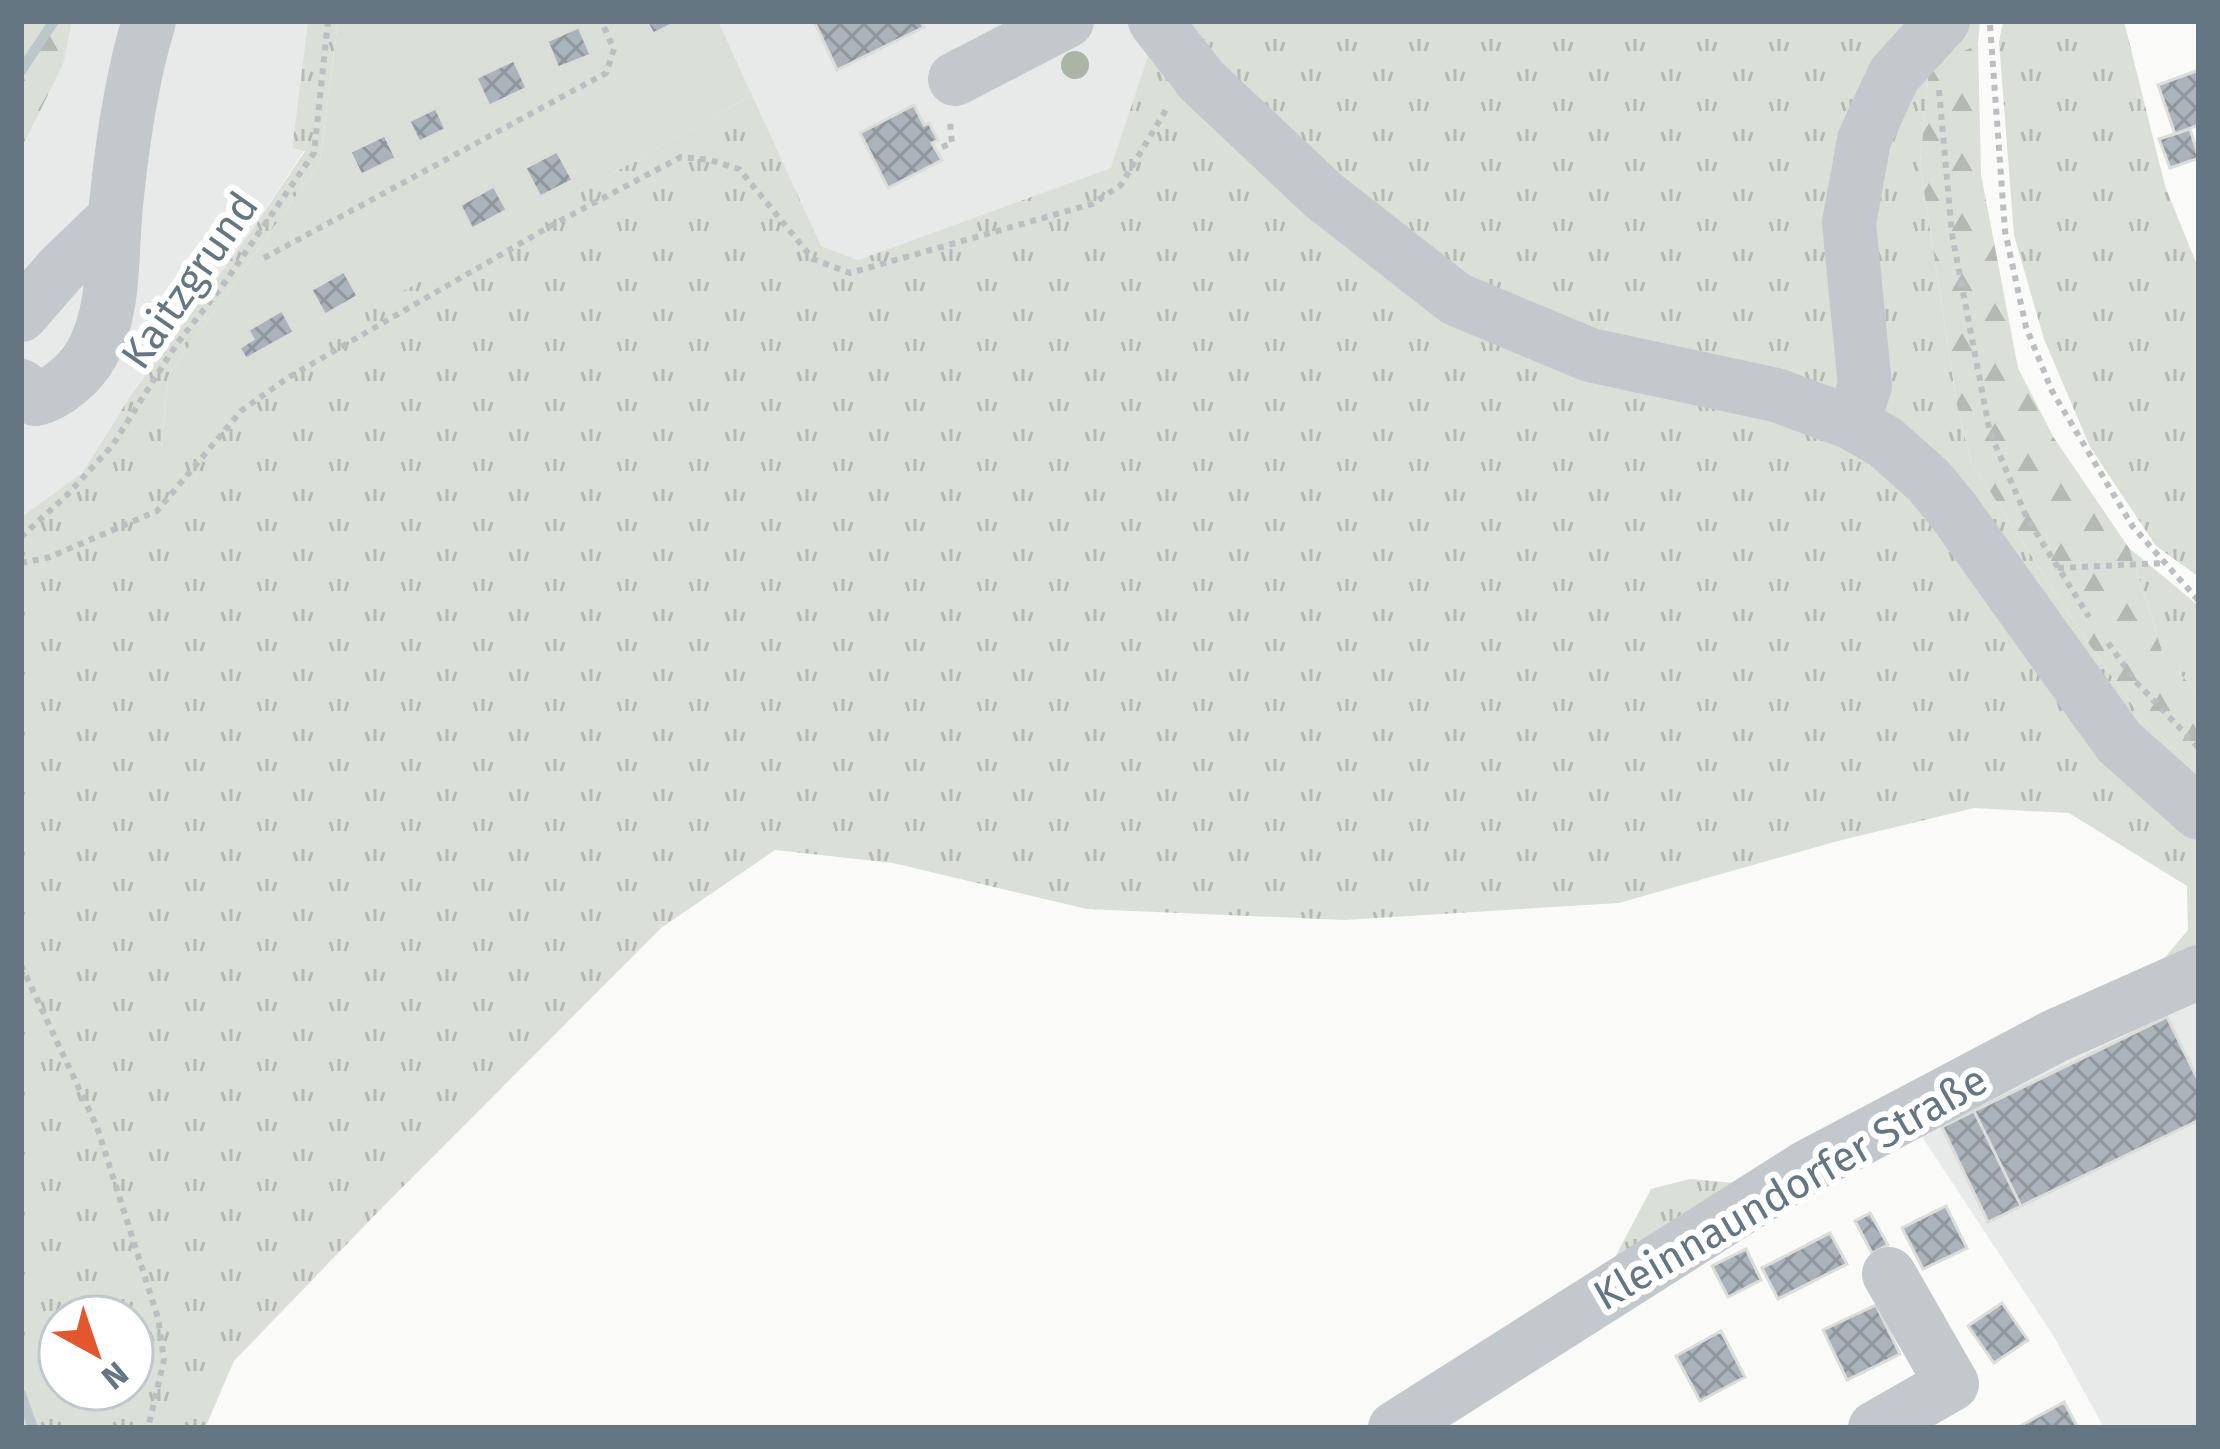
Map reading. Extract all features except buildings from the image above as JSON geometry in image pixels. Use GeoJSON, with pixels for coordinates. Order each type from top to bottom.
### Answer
{"type":"FeatureCollection","features":[{"type":"Feature","properties":{"kind":"street"},"geometry":{"type":"LineString","coordinates":[[21,386],[36,399],[54,395],[92,354],[109,297],[115,218],[148,21]]}},
{"type":"Feature","properties":{"kind":"street"},"geometry":{"type":"LineString","coordinates":[[955,79],[1066,21]]}},
{"type":"Feature","properties":{"kind":"street"},"geometry":{"type":"LineString","coordinates":[[1155,21],[1202,81],[1323,195],[1456,298],[1590,356],[1776,395],[1852,423],[1885,442],[1929,482],[2120,742],[2199,813]]}},
{"type":"Feature","properties":{"kind":"street"},"geometry":{"type":"LineString","coordinates":[[1852,423],[1865,386],[1850,223],[1864,140],[1894,75],[1943,21]]}},
{"type":"Feature","properties":{"kind":"street"},"geometry":{"type":"LineString","coordinates":[[21,315],[115,218]]}},
{"type":"Feature","properties":{"kind":"street","name":"Kleinnaundorfer Straße"},"geometry":{"type":"LineString","coordinates":[[1395,1428],[1805,1168],[2055,1036],[2199,972]]}},
{"type":"Feature","properties":{"kind":"street"},"geometry":{"type":"LineString","coordinates":[[1875,1428],[1952,1384],[1889,1274]]}},
{"type":"Feature","properties":{"kind":"path","name":"Kaitzgrund"},"geometry":{"type":"LineString","coordinates":[[21,537],[112,446],[176,345],[314,153],[328,21]]}},
{"type":"Feature","properties":{"kind":"path"},"geometry":{"type":"LineString","coordinates":[[264,258],[606,73],[614,49],[601,21]]}},
{"type":"Feature","properties":{"kind":"path"},"geometry":{"type":"LineString","coordinates":[[1989,21],[2006,231],[2026,327],[2053,391],[2133,526],[2199,601]]}},
{"type":"Feature","properties":{"kind":"path"},"geometry":{"type":"LineString","coordinates":[[21,563],[50,557],[157,511],[241,411],[289,377],[554,224],[681,157],[739,169],[813,259],[850,273],[1092,205],[1121,184],[1162,113],[1202,81]]}},
{"type":"Feature","properties":{"kind":"path"},"geometry":{"type":"LineString","coordinates":[[1940,83],[1952,234],[1990,433],[2026,518],[2058,568],[2136,682],[2199,748]]}},
{"type":"Feature","properties":{"kind":"path"},"geometry":{"type":"LineString","coordinates":[[2058,568],[2165,563]]}},
{"type":"Feature","properties":{"kind":"path"},"geometry":{"type":"LineString","coordinates":[[21,965],[98,1127],[158,1318],[164,1360],[148,1428]]}},
{"type":"Feature","properties":{"kind":"shaded area"},"geometry":{"type":"Polygon","coordinates":[[[72,21],[308,21],[292,147],[305,149],[250,233],[131,395],[82,473],[21,517],[21,150],[64,62],[72,21]]]}},
{"type":"Feature","properties":{"kind":"shaded area"},"geometry":{"type":"Polygon","coordinates":[[[718,21],[1134,21],[1150,50],[1112,168],[858,260],[821,247],[718,21]]]}},
{"type":"Feature","properties":{"kind":"shaded area"},"geometry":{"type":"Polygon","coordinates":[[[2199,949],[2199,1428],[2104,1428],[2053,1335],[1899,1102],[2199,949]]]}},
{"type":"Feature","properties":{"kind":"green space"},"geometry":{"type":"Polygon","coordinates":[[[21,21],[72,21],[64,62],[21,150],[21,21]]]}},
{"type":"Feature","properties":{"kind":"green space"},"geometry":{"type":"Polygon","coordinates":[[[308,21],[338,21],[320,162],[168,376],[161,451],[313,341],[752,95],[821,246],[858,260],[1111,168],[1150,50],[1179,21],[1980,21],[1978,44],[1929,70],[1920,164],[1957,405],[1971,462],[2084,637],[2141,717],[2199,772],[2199,949],[2146,980],[2188,930],[2187,886],[2069,813],[1974,808],[1619,903],[1344,920],[1087,909],[893,863],[775,850],[661,928],[374,1216],[234,1361],[205,1428],[21,1428],[21,517],[82,473],[131,395],[305,151],[292,148],[308,21]]]}},
{"type":"Feature","properties":{"kind":"green space"},"geometry":{"type":"Polygon","coordinates":[[[338,21],[718,21],[752,95],[314,341],[161,452],[168,376],[320,162],[338,21]]]}},
{"type":"Feature","properties":{"kind":"green space"},"geometry":{"type":"Polygon","coordinates":[[[2003,21],[2124,21],[2165,186],[2199,270],[2199,577],[2156,546],[2090,447],[2044,339],[2014,235],[1999,42],[2003,21]]]}},
{"type":"Feature","properties":{"kind":"green space"},"geometry":{"type":"Polygon","coordinates":[[[1978,44],[1981,174],[2018,368],[2054,438],[2129,548],[2164,657],[2199,694],[2199,772],[2141,717],[1971,462],[1957,405],[1920,164],[1929,69],[1978,44]]]}},
{"type":"Feature","properties":{"kind":"green space"},"geometry":{"type":"Polygon","coordinates":[[[2129,548],[2199,606],[2199,694],[2164,657],[2129,548]]]}},
{"type":"Feature","properties":{"kind":"green space"},"geometry":{"type":"Polygon","coordinates":[[[1690,1179],[1736,1183],[1611,1265],[1651,1189],[1690,1179]]]}},
{"type":"Feature","properties":{"kind":"waterway"},"geometry":{"type":"LineString","coordinates":[[21,71],[54,21]]}},
{"type":"Feature","properties":{"kind":"waterway"},"geometry":{"type":"LineString","coordinates":[[21,1394],[33,1428]]}}]}
